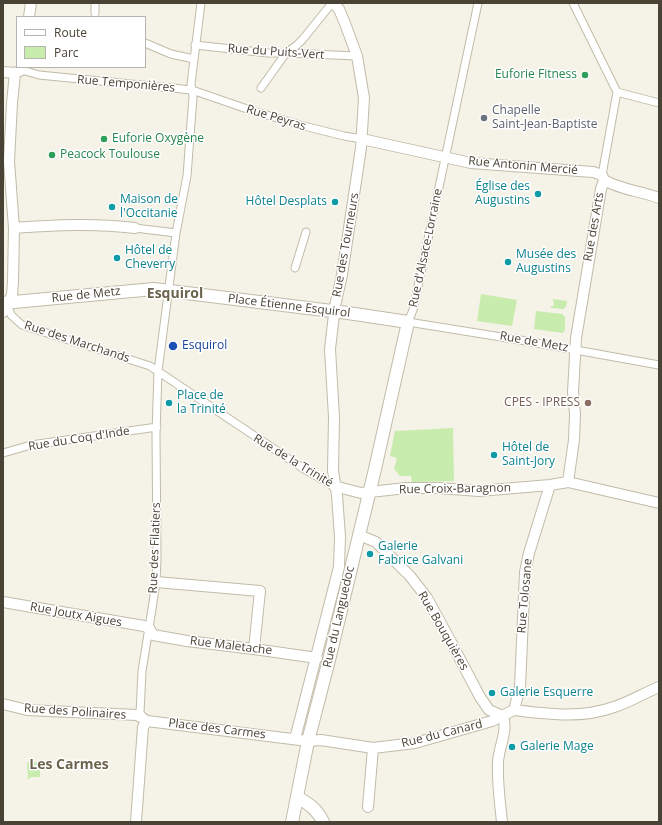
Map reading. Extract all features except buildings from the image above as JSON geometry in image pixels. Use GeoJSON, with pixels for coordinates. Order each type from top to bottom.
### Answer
{"type":"FeatureCollection","features":[{"type":"Feature","properties":{"kind":"street"},"geometry":{"type":"LineString","coordinates":[[29,16],[31,3]]}},
{"type":"Feature","properties":{"kind":"street"},"geometry":{"type":"LineString","coordinates":[[95,3],[95,16]]}},
{"type":"Feature","properties":{"kind":"street","name":"Rue des Filatiers"},"geometry":{"type":"LineString","coordinates":[[147,721],[140,713],[142,671],[156,582],[156,427],[158,371],[176,233],[187,176],[195,45],[201,3]]}},
{"type":"Feature","properties":{"kind":"street"},"geometry":{"type":"LineString","coordinates":[[261,88],[286,53],[303,39],[333,3]]}},
{"type":"Feature","properties":{"kind":"street","name":"Rue des Tourneurs"},"geometry":{"type":"LineString","coordinates":[[333,3],[339,9],[357,56],[364,98],[362,139],[342,275],[334,311],[330,349],[334,417],[334,486]]}},
{"type":"Feature","properties":{"kind":"street","name":"Rue d'Alsace-Lorraine"},"geometry":{"type":"LineString","coordinates":[[369,492],[408,322],[413,310],[478,3]]}},
{"type":"Feature","properties":{"kind":"street"},"geometry":{"type":"LineString","coordinates":[[573,3],[617,92],[659,103]]}},
{"type":"Feature","properties":{"kind":"street"},"geometry":{"type":"LineString","coordinates":[[146,43],[171,54],[194,59]]}},
{"type":"Feature","properties":{"kind":"street","name":"Rue du Puits-Vert"},"geometry":{"type":"LineString","coordinates":[[195,45],[268,53],[357,56]]}},
{"type":"Feature","properties":{"kind":"street"},"geometry":{"type":"LineString","coordinates":[[3,72],[20,70],[12,103],[9,161],[14,228],[12,295],[4,306]]}},
{"type":"Feature","properties":{"kind":"street","name":"Rue Temponières"},"geometry":{"type":"LineString","coordinates":[[20,70],[39,75],[192,90]]}},
{"type":"Feature","properties":{"kind":"street","name":"Rue Peyras"},"geometry":{"type":"LineString","coordinates":[[192,90],[300,125],[362,139]]}},
{"type":"Feature","properties":{"kind":"street","name":"Rue des Arts"},"geometry":{"type":"LineString","coordinates":[[568,482],[574,440],[573,392],[577,326],[617,92]]}},
{"type":"Feature","properties":{"kind":"street","name":"Rue Antonin Mercié"},"geometry":{"type":"LineString","coordinates":[[362,139],[400,146],[444,158],[471,163],[593,172],[612,185],[659,198]]}},
{"type":"Feature","properties":{"kind":"street"},"geometry":{"type":"LineString","coordinates":[[14,228],[80,224],[104,225],[176,233]]}},
{"type":"Feature","properties":{"kind":"street"},"geometry":{"type":"LineString","coordinates":[[295,268],[306,232]]}},
{"type":"Feature","properties":{"kind":"street","name":"Rue de Metz"},"geometry":{"type":"LineString","coordinates":[[4,306],[140,290],[154,289],[169,291]]}},
{"type":"Feature","properties":{"kind":"street","name":"Place Étienne Esquirol"},"geometry":{"type":"LineString","coordinates":[[169,291],[390,318],[408,322]]}},
{"type":"Feature","properties":{"kind":"street","name":"Rue des Marchands"},"geometry":{"type":"LineString","coordinates":[[4,306],[22,325],[150,366],[158,371]]}},
{"type":"Feature","properties":{"kind":"street","name":"Rue de Metz"},"geometry":{"type":"LineString","coordinates":[[408,322],[575,349],[659,365]]}},
{"type":"Feature","properties":{"kind":"street","name":"Rue de la Trinité"},"geometry":{"type":"LineString","coordinates":[[158,371],[242,429],[304,469],[334,486],[361,493],[369,492]]}},
{"type":"Feature","properties":{"kind":"street","name":"Rue du Coq d'Inde"},"geometry":{"type":"LineString","coordinates":[[3,453],[31,445],[156,427]]}},
{"type":"Feature","properties":{"kind":"street","name":"Rue Croix-Baragnon"},"geometry":{"type":"LineString","coordinates":[[369,492],[406,488],[479,490],[550,485],[568,482],[659,503]]}},
{"type":"Feature","properties":{"kind":"street","name":"Rue Tolosane"},"geometry":{"type":"LineString","coordinates":[[514,710],[520,687],[525,572],[529,553],[550,485]]}},
{"type":"Feature","properties":{"kind":"street","name":"Rue du Languedoc"},"geometry":{"type":"LineString","coordinates":[[295,739],[317,658],[339,567],[340,537],[337,495],[334,486]]}},
{"type":"Feature","properties":{"kind":"street","name":"Rue du Languedoc"},"geometry":{"type":"LineString","coordinates":[[308,741],[369,492]]}},
{"type":"Feature","properties":{"kind":"street","name":"Rue Bouquières"},"geometry":{"type":"LineString","coordinates":[[359,535],[376,542],[410,576],[427,598],[480,697],[489,710],[503,716]]}},
{"type":"Feature","properties":{"kind":"street"},"geometry":{"type":"LineString","coordinates":[[156,582],[260,591],[254,649]]}},
{"type":"Feature","properties":{"kind":"street","name":"Rue Joutx Aigues"},"geometry":{"type":"LineString","coordinates":[[3,602],[149,628]]}},
{"type":"Feature","properties":{"kind":"street","name":"Rue Maletache"},"geometry":{"type":"LineString","coordinates":[[149,628],[153,635],[187,641],[317,658]]}},
{"type":"Feature","properties":{"kind":"street"},"geometry":{"type":"LineString","coordinates":[[514,710],[560,715],[593,713],[628,702],[659,687]]}},
{"type":"Feature","properties":{"kind":"street","name":"Rue des Polinaires"},"geometry":{"type":"LineString","coordinates":[[3,704],[28,710],[136,715],[147,721]]}},
{"type":"Feature","properties":{"kind":"street","name":"Rue du Canard"},"geometry":{"type":"LineString","coordinates":[[308,741],[321,740],[373,748],[414,743],[492,721],[514,710]]}},
{"type":"Feature","properties":{"kind":"street"},"geometry":{"type":"LineString","coordinates":[[502,822],[498,763],[504,733],[503,716]]}},
{"type":"Feature","properties":{"kind":"street"},"geometry":{"type":"LineString","coordinates":[[136,822],[144,726],[147,721]]}},
{"type":"Feature","properties":{"kind":"street","name":"Place des Carmes"},"geometry":{"type":"LineString","coordinates":[[147,721],[308,741]]}},
{"type":"Feature","properties":{"kind":"street"},"geometry":{"type":"LineString","coordinates":[[292,822],[308,741]]}},
{"type":"Feature","properties":{"kind":"street"},"geometry":{"type":"LineString","coordinates":[[368,807],[373,748]]}},
{"type":"Feature","properties":{"kind":"street"},"geometry":{"type":"LineString","coordinates":[[297,797],[313,806],[323,822]]}},
{"type":"Feature","properties":{"kind":"green space"},"geometry":{"type":"Polygon","coordinates":[[[481,294],[517,300],[512,326],[477,321],[481,294]]]}},
{"type":"Feature","properties":{"kind":"green space"},"geometry":{"type":"Polygon","coordinates":[[[553,299],[567,301],[566,307],[563,309],[551,308],[551,306],[554,306],[553,299]]]}},
{"type":"Feature","properties":{"kind":"green space"},"geometry":{"type":"Polygon","coordinates":[[[536,311],[562,314],[565,317],[565,330],[563,333],[534,329],[536,311]]]}},
{"type":"Feature","properties":{"kind":"green space"},"geometry":{"type":"Polygon","coordinates":[[[453,428],[454,481],[412,482],[411,476],[400,476],[394,469],[397,458],[390,456],[395,430],[453,428]]]}},
{"type":"Feature","properties":{"kind":"green space"},"geometry":{"type":"Polygon","coordinates":[[[27,762],[40,762],[40,777],[30,777],[30,779],[28,779],[27,762]]]}},
{"type":"Feature","properties":{"kind":"place","name":"Euforie Fitness"},"geometry":{"type":"Point","coordinates":[585,75]}},
{"type":"Feature","properties":{"kind":"place","name":"Chapelle Saint-Jean-Baptiste"},"geometry":{"type":"Point","coordinates":[484,118]}},
{"type":"Feature","properties":{"kind":"place","name":"Euforie Oxygène"},"geometry":{"type":"Point","coordinates":[104,139]}},
{"type":"Feature","properties":{"kind":"place","name":"Peacock Toulouse"},"geometry":{"type":"Point","coordinates":[52,155]}},
{"type":"Feature","properties":{"kind":"place","name":"Église des Augustins"},"geometry":{"type":"Point","coordinates":[538,194]}},
{"type":"Feature","properties":{"kind":"place","name":"Hôtel Desplats"},"geometry":{"type":"Point","coordinates":[335,202]}},
{"type":"Feature","properties":{"kind":"place","name":"Maison de l'Occitanie"},"geometry":{"type":"Point","coordinates":[112,207]}},
{"type":"Feature","properties":{"kind":"place","name":"Hôtel de Cheverry"},"geometry":{"type":"Point","coordinates":[117,258]}},
{"type":"Feature","properties":{"kind":"place","name":"Musée des Augustins"},"geometry":{"type":"Point","coordinates":[508,262]}},
{"type":"Feature","properties":{"kind":"place","name":"Esquirol"},"geometry":{"type":"Point","coordinates":[173,346]}},
{"type":"Feature","properties":{"kind":"place","name":"Place de la Trinité"},"geometry":{"type":"Point","coordinates":[169,403]}},
{"type":"Feature","properties":{"kind":"place","name":"CPES - IPRESS"},"geometry":{"type":"Point","coordinates":[588,403]}},
{"type":"Feature","properties":{"kind":"place","name":"Hôtel de Saint-Jory"},"geometry":{"type":"Point","coordinates":[494,455]}},
{"type":"Feature","properties":{"kind":"place","name":"Galerie Fabrice Galvani"},"geometry":{"type":"Point","coordinates":[370,554]}},
{"type":"Feature","properties":{"kind":"place","name":"Galerie Esquerre"},"geometry":{"type":"Point","coordinates":[492,693]}},
{"type":"Feature","properties":{"kind":"place","name":"Galerie Mage"},"geometry":{"type":"Point","coordinates":[512,747]}},
{"type":"Feature","properties":{"kind":"district","name":"Esquirol"},"geometry":{"type":"Point","coordinates":[175,294]}},
{"type":"Feature","properties":{"kind":"district","name":"Les Carmes"},"geometry":{"type":"Point","coordinates":[69,765]}}]}
